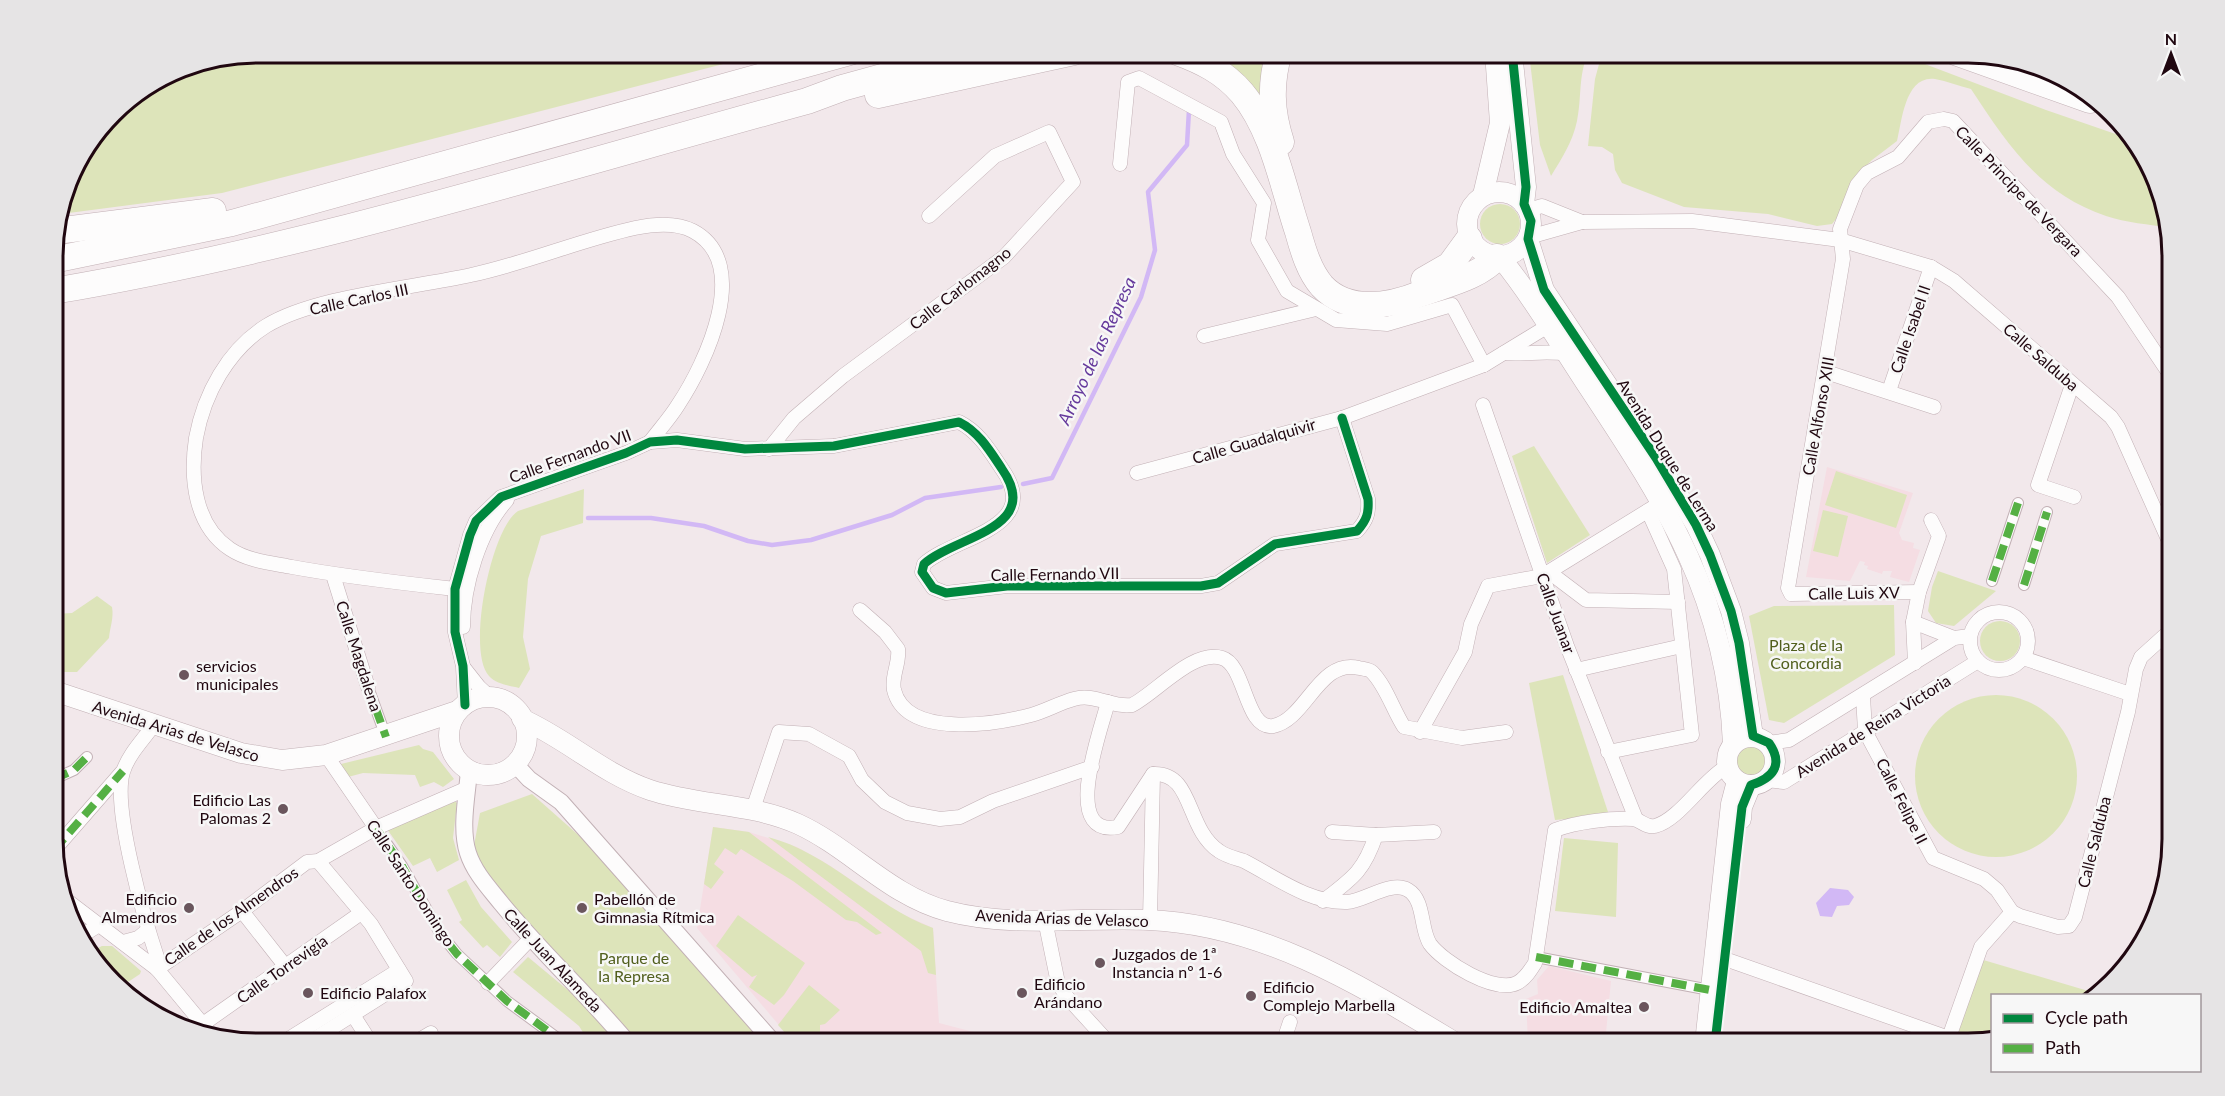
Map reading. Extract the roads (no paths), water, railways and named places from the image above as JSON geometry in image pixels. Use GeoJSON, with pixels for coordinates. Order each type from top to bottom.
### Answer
{"type":"FeatureCollection","features":[{"type":"Feature","properties":{"kind":"highway"},"geometry":{"type":"LineString","coordinates":[[63,258],[221,226],[810,63]]}},
{"type":"Feature","properties":{"kind":"highway"},"geometry":{"type":"LineString","coordinates":[[63,289],[183,267],[283,243],[807,102],[842,88],[933,63]]}},
{"type":"Feature","properties":{"kind":"highway"},"geometry":{"type":"LineString","coordinates":[[807,102],[846,103],[1025,63]]}},
{"type":"Feature","properties":{"kind":"highway"},"geometry":{"type":"LineString","coordinates":[[1205,63],[1222,74],[1242,93],[1254,111],[1269,142],[1308,263],[1323,286],[1334,294],[1363,304],[1395,304],[1485,270],[1498,257]]}},
{"type":"Feature","properties":{"kind":"highway"},"geometry":{"type":"LineString","coordinates":[[1277,63],[1272,85],[1274,118],[1315,249],[1329,274],[1349,287],[1362,292],[1394,292],[1450,265],[1469,239]]}},
{"type":"Feature","properties":{"kind":"highway"},"geometry":{"type":"LineString","coordinates":[[1991,65],[2072,94]]}},
{"type":"Feature","properties":{"kind":"highway"},"geometry":{"type":"LineString","coordinates":[[65,230],[229,208],[287,206]]}},
{"type":"Feature","properties":{"kind":"main road"},"geometry":{"type":"LineString","coordinates":[[1483,195],[1500,123],[1496,63]]}},
{"type":"Feature","properties":{"kind":"main road"},"geometry":{"type":"LineString","coordinates":[[1513,63],[1526,186],[1526,207],[1531,221],[1528,238],[1514,253],[1498,257],[1480,251],[1469,239],[1467,216],[1474,202],[1483,195],[1505,192],[1526,207]]}},
{"type":"Feature","properties":{"kind":"main road","name":"Avenida Duque de Lerma"},"geometry":{"type":"LineString","coordinates":[[1528,238],[1544,290],[1656,458],[1696,525],[1710,555],[1731,611],[1761,740]]}},
{"type":"Feature","properties":{"kind":"main road","name":"Avenida Duque de Lerma"},"geometry":{"type":"LineString","coordinates":[[1498,257],[1532,298],[1655,507],[1694,564],[1713,619],[1728,689],[1732,744]]}},
{"type":"Feature","properties":{"kind":"main road","name":"Avenida Arias de Velasco"},"geometry":{"type":"LineString","coordinates":[[63,694],[153,726],[255,756],[282,759],[326,755],[395,734],[461,708]]}},
{"type":"Feature","properties":{"kind":"main road"},"geometry":{"type":"LineString","coordinates":[[482,698],[491,698],[510,704],[522,719],[526,738],[520,758],[496,775],[468,779],[451,749],[450,728],[461,708],[482,698]]}},
{"type":"Feature","properties":{"kind":"main road","name":"Avenida Arias de Velasco"},"geometry":{"type":"LineString","coordinates":[[522,719],[549,732],[572,749],[630,782],[676,797],[753,809],[777,816],[820,835],[905,893],[943,910],[981,918],[1150,920],[1238,934],[1284,950],[1337,973],[1439,1033]]}},
{"type":"Feature","properties":{"kind":"main road","name":"Avenida Arias de Velasco"},"geometry":{"type":"LineString","coordinates":[[395,734],[438,739],[451,749]]}},
{"type":"Feature","properties":{"kind":"main road"},"geometry":{"type":"LineString","coordinates":[[1706,1033],[1731,804],[1745,778],[1775,767],[1774,750],[1761,740],[1738,739],[1732,744],[1726,758],[1745,778],[1716,1033]]}},
{"type":"Feature","properties":{"kind":"main road","name":"Avenida Arias de Velasco"},"geometry":{"type":"LineString","coordinates":[[520,758],[543,745],[572,749]]}},
{"type":"Feature","properties":{"kind":"street"},"geometry":{"type":"LineString","coordinates":[[1120,164],[1128,82],[1139,78],[1221,122],[1233,154],[1264,202],[1258,240],[1287,291],[1336,320],[1387,324],[1452,304],[1484,365]]}},
{"type":"Feature","properties":{"kind":"street","name":"Calle Principe de Vergara"},"geometry":{"type":"LineString","coordinates":[[1840,240],[1840,229],[1853,195],[1866,172],[1898,157],[1928,122],[1944,119],[1953,122],[2118,297],[2162,363]]}},
{"type":"Feature","properties":{"kind":"street","name":"Calle Carlomagno"},"geometry":{"type":"LineString","coordinates":[[770,449],[794,418],[843,376],[1004,257],[1073,182],[1049,132],[995,156],[929,216]]}},
{"type":"Feature","properties":{"kind":"street"},"geometry":{"type":"LineString","coordinates":[[1526,207],[1542,206],[1582,222]]}},
{"type":"Feature","properties":{"kind":"street","name":"Calle Salduba"},"geometry":{"type":"LineString","coordinates":[[1582,222],[1692,221],[1840,240],[1931,267],[1954,281],[2118,427],[2162,526]]}},
{"type":"Feature","properties":{"kind":"street"},"geometry":{"type":"LineString","coordinates":[[1528,238],[1582,222]]}},
{"type":"Feature","properties":{"kind":"street","name":"Calle Carlos III"},"geometry":{"type":"LineString","coordinates":[[455,589],[333,575],[249,558],[231,550],[210,528],[193,484],[192,468],[197,434],[203,411],[220,375],[247,340],[286,316],[322,305],[473,275],[634,228],[675,225],[691,230],[707,240],[717,253],[723,287],[708,347],[686,392],[650,442]]}},
{"type":"Feature","properties":{"kind":"street","name":"Calle Alfonso XIII"},"geometry":{"type":"LineString","coordinates":[[1789,592],[1843,259],[1840,240]]}},
{"type":"Feature","properties":{"kind":"street","name":"Calle Isabel II"},"geometry":{"type":"LineString","coordinates":[[1889,391],[1931,267]]}},
{"type":"Feature","properties":{"kind":"street"},"geometry":{"type":"LineString","coordinates":[[1204,336],[1316,309]]}},
{"type":"Feature","properties":{"kind":"street","name":"Calle Guadalquivir"},"geometry":{"type":"LineString","coordinates":[[1137,473],[1342,418],[1484,365],[1548,326]]}},
{"type":"Feature","properties":{"kind":"street"},"geometry":{"type":"LineString","coordinates":[[1504,353],[1523,355],[1555,352],[1567,354]]}},
{"type":"Feature","properties":{"kind":"street"},"geometry":{"type":"LineString","coordinates":[[1826,372],[1934,406]]}},
{"type":"Feature","properties":{"kind":"street"},"geometry":{"type":"LineString","coordinates":[[2072,385],[2038,485],[2074,497]]}},
{"type":"Feature","properties":{"kind":"street","name":"Calle Juanar"},"geometry":{"type":"LineString","coordinates":[[1483,405],[1546,574],[1576,670],[1636,819]]}},
{"type":"Feature","properties":{"kind":"street","name":"Calle Fernando VII"},"geometry":{"type":"LineString","coordinates":[[461,708],[463,666],[455,632],[455,589],[489,506],[501,497],[650,442],[677,440],[745,449],[834,446],[959,422],[972,429],[1008,478],[1014,497],[1013,506],[997,524],[986,532],[949,547],[924,564],[922,572],[933,588],[946,593],[1007,586],[1201,586],[1218,583],[1275,544],[1357,531],[1365,522],[1369,513],[1368,499],[1342,418]]}},
{"type":"Feature","properties":{"kind":"street"},"geometry":{"type":"LineString","coordinates":[[1992,581],[2018,503]]}},
{"type":"Feature","properties":{"kind":"street"},"geometry":{"type":"LineString","coordinates":[[1420,732],[1464,652],[1471,624],[1488,586],[1546,574],[1655,507],[1674,569],[1692,735],[1608,752]]}},
{"type":"Feature","properties":{"kind":"street"},"geometry":{"type":"LineString","coordinates":[[2024,585],[2047,512]]}},
{"type":"Feature","properties":{"kind":"street"},"geometry":{"type":"LineString","coordinates":[[1915,663],[1913,622],[1919,592],[1939,536],[1931,520]]}},
{"type":"Feature","properties":{"kind":"street","name":"Calle Fernando VII"},"geometry":{"type":"LineString","coordinates":[[460,647],[464,608],[476,558],[478,533]]}},
{"type":"Feature","properties":{"kind":"street","name":"Calle Fernando VII"},"geometry":{"type":"LineString","coordinates":[[455,589],[461,584],[476,558]]}},
{"type":"Feature","properties":{"kind":"street"},"geometry":{"type":"LineString","coordinates":[[1546,574],[1586,600],[1678,602]]}},
{"type":"Feature","properties":{"kind":"street","name":"Calle Magdalena"},"geometry":{"type":"LineString","coordinates":[[333,575],[368,687],[395,734]]}},
{"type":"Feature","properties":{"kind":"street"},"geometry":{"type":"LineString","coordinates":[[455,589],[464,608]]}},
{"type":"Feature","properties":{"kind":"street","name":"Calle Luis XV"},"geometry":{"type":"LineString","coordinates":[[1789,592],[1919,592]]}},
{"type":"Feature","properties":{"kind":"street"},"geometry":{"type":"LineString","coordinates":[[861,610],[895,643],[899,656],[894,688],[907,711],[920,718],[950,725],[1032,715],[1075,699],[1097,698],[1122,707],[1132,705],[1194,661],[1221,657],[1233,663],[1257,720],[1274,726],[1287,718],[1337,669],[1352,666],[1370,671],[1382,685],[1404,727],[1420,732],[1462,738],[1506,732]]}},
{"type":"Feature","properties":{"kind":"street"},"geometry":{"type":"LineString","coordinates":[[1996,612],[2015,616],[2022,622],[2028,640],[2023,658],[2017,664],[2001,670],[1985,666],[1978,661],[1970,645],[1971,636],[1980,620],[1996,612]]}},
{"type":"Feature","properties":{"kind":"street"},"geometry":{"type":"LineString","coordinates":[[1913,622],[1954,639]]}},
{"type":"Feature","properties":{"kind":"street","name":"Avenida de Reina Victoria"},"geometry":{"type":"LineString","coordinates":[[1761,740],[1789,741],[1954,639],[1971,636]]}},
{"type":"Feature","properties":{"kind":"street","name":"Calle Salduba"},"geometry":{"type":"LineString","coordinates":[[2012,912],[2058,927],[2068,926],[2075,917],[2141,657],[2162,638]]}},
{"type":"Feature","properties":{"kind":"street"},"geometry":{"type":"LineString","coordinates":[[1576,670],[1682,646]]}},
{"type":"Feature","properties":{"kind":"street"},"geometry":{"type":"LineString","coordinates":[[2023,658],[2130,694]]}},
{"type":"Feature","properties":{"kind":"street","name":"Avenida de Reina Victoria"},"geometry":{"type":"LineString","coordinates":[[1745,778],[1784,782],[1978,661]]}},
{"type":"Feature","properties":{"kind":"street","name":"Calle Fernando VII"},"geometry":{"type":"LineString","coordinates":[[463,666],[491,698]]}},
{"type":"Feature","properties":{"kind":"street","name":"Calle Felipe II"},"geometry":{"type":"LineString","coordinates":[[1863,696],[1865,731],[1933,858],[1984,879],[1997,890],[2012,912]]}},
{"type":"Feature","properties":{"kind":"street"},"geometry":{"type":"LineString","coordinates":[[1108,702],[1087,798],[1088,814],[1093,823],[1108,829],[1118,827],[1153,774]]}},
{"type":"Feature","properties":{"kind":"street"},"geometry":{"type":"LineString","coordinates":[[63,840],[123,771],[153,726]]}},
{"type":"Feature","properties":{"kind":"street"},"geometry":{"type":"LineString","coordinates":[[753,809],[779,732],[809,734],[849,756],[862,780],[885,802],[907,813],[940,819],[960,817],[993,801],[1092,767]]}},
{"type":"Feature","properties":{"kind":"street","name":"Calle Santo Domingo"},"geometry":{"type":"LineString","coordinates":[[326,755],[402,866],[440,933],[507,1001],[550,1033]]}},
{"type":"Feature","properties":{"kind":"street"},"geometry":{"type":"LineString","coordinates":[[63,775],[74,770],[87,757]]}},
{"type":"Feature","properties":{"kind":"street"},"geometry":{"type":"LineString","coordinates":[[520,758],[529,779],[561,802],[765,1033]]}},
{"type":"Feature","properties":{"kind":"street"},"geometry":{"type":"LineString","coordinates":[[123,771],[120,798],[148,930],[158,960],[157,969]]}},
{"type":"Feature","properties":{"kind":"street"},"geometry":{"type":"LineString","coordinates":[[1153,774],[1166,775],[1180,783],[1204,839],[1220,852],[1323,901],[1353,901],[1392,888],[1404,888],[1411,892],[1417,900],[1430,944],[1444,957],[1484,982],[1516,984],[1528,974],[1536,957],[1555,830],[1569,825],[1636,819],[1648,826],[1656,826],[1668,819],[1716,773],[1745,778]]}},
{"type":"Feature","properties":{"kind":"street"},"geometry":{"type":"LineString","coordinates":[[1150,920],[1153,774]]}},
{"type":"Feature","properties":{"kind":"street","name":"Calle de los Almendros"},"geometry":{"type":"LineString","coordinates":[[157,969],[242,911],[307,862],[318,861],[468,779]]}},
{"type":"Feature","properties":{"kind":"street","name":"Calle Juan Alameda"},"geometry":{"type":"LineString","coordinates":[[468,779],[465,827],[468,853],[481,878],[530,939],[578,986],[619,1033]]}},
{"type":"Feature","properties":{"kind":"street"},"geometry":{"type":"LineString","coordinates":[[1332,832],[1376,835],[1434,832]]}},
{"type":"Feature","properties":{"kind":"street"},"geometry":{"type":"LineString","coordinates":[[1323,901],[1354,877],[1368,861],[1376,835]]}},
{"type":"Feature","properties":{"kind":"street"},"geometry":{"type":"LineString","coordinates":[[318,861],[361,913],[402,976]]}},
{"type":"Feature","properties":{"kind":"street"},"geometry":{"type":"LineString","coordinates":[[76,907],[157,969],[204,1025]]}},
{"type":"Feature","properties":{"kind":"street"},"geometry":{"type":"LineString","coordinates":[[242,911],[286,967]]}},
{"type":"Feature","properties":{"kind":"street"},"geometry":{"type":"LineString","coordinates":[[1950,1033],[1981,946],[2012,912]]}},
{"type":"Feature","properties":{"kind":"street","name":"Calle Torrevigía"},"geometry":{"type":"LineString","coordinates":[[208,1026],[361,913]]}},
{"type":"Feature","properties":{"kind":"street"},"geometry":{"type":"LineString","coordinates":[[1045,920],[1058,983],[1067,997],[1101,1033]]}},
{"type":"Feature","properties":{"kind":"street"},"geometry":{"type":"LineString","coordinates":[[83,925],[95,922]]}},
{"type":"Feature","properties":{"kind":"street"},"geometry":{"type":"LineString","coordinates":[[87,931],[95,922]]}},
{"type":"Feature","properties":{"kind":"street"},"geometry":{"type":"LineString","coordinates":[[123,942],[138,938],[148,930]]}},
{"type":"Feature","properties":{"kind":"street"},"geometry":{"type":"LineString","coordinates":[[488,983],[530,939]]}},
{"type":"Feature","properties":{"kind":"street"},"geometry":{"type":"LineString","coordinates":[[1536,957],[1710,990]]}},
{"type":"Feature","properties":{"kind":"street"},"geometry":{"type":"LineString","coordinates":[[1725,959],[1929,1033]]}},
{"type":"Feature","properties":{"kind":"street"},"geometry":{"type":"LineString","coordinates":[[325,1033],[353,1015],[402,976]]}},
{"type":"Feature","properties":{"kind":"street"},"geometry":{"type":"LineString","coordinates":[[301,1033],[402,976]]}},
{"type":"Feature","properties":{"kind":"street"},"geometry":{"type":"LineString","coordinates":[[353,1015],[365,1033]]}},
{"type":"Feature","properties":{"kind":"street"},"geometry":{"type":"LineString","coordinates":[[1286,1033],[1290,1022]]}},
{"type":"Feature","properties":{"kind":"waterway","name":"Arroyo de las Represa"},"geometry":{"type":"LineString","coordinates":[[1023,484],[1052,478],[1141,297],[1155,250],[1148,192],[1187,145],[1189,110]]}},
{"type":"Feature","properties":{"kind":"waterway","name":"Arroyo de las Represa"},"geometry":{"type":"LineString","coordinates":[[588,518],[651,518],[704,526],[748,541],[772,545],[811,540],[892,515],[925,498],[1001,487]]}},
{"type":"Feature","properties":{"kind":"place","name":"servicios municipales"},"geometry":{"type":"Point","coordinates":[184,675]}},
{"type":"Feature","properties":{"kind":"place","name":"Edificio Las Palomas 2"},"geometry":{"type":"Point","coordinates":[283,809]}},
{"type":"Feature","properties":{"kind":"place","name":"Edificio Almendros"},"geometry":{"type":"Point","coordinates":[189,908]}},
{"type":"Feature","properties":{"kind":"place","name":"Pabellón de Gimnasia Rítmica"},"geometry":{"type":"Point","coordinates":[582,908]}},
{"type":"Feature","properties":{"kind":"place","name":"Juzgados de 1ª Instancia nº 1-6"},"geometry":{"type":"Point","coordinates":[1100,963]}},
{"type":"Feature","properties":{"kind":"place","name":"Edificio Palafox"},"geometry":{"type":"Point","coordinates":[308,993]}},
{"type":"Feature","properties":{"kind":"place","name":"Edificio Arándano"},"geometry":{"type":"Point","coordinates":[1022,993]}},
{"type":"Feature","properties":{"kind":"place","name":"Edificio Complejo Marbella"},"geometry":{"type":"Point","coordinates":[1251,996]}},
{"type":"Feature","properties":{"kind":"place","name":"Edificio Amaltea"},"geometry":{"type":"Point","coordinates":[1644,1007]}},
{"type":"Feature","properties":{"kind":"park label","name":"Plaza de la Concordia"},"geometry":{"type":"Point","coordinates":[1806,654]}},
{"type":"Feature","properties":{"kind":"park label","name":"Parque de la Represa"},"geometry":{"type":"Point","coordinates":[634,967]}}]}
